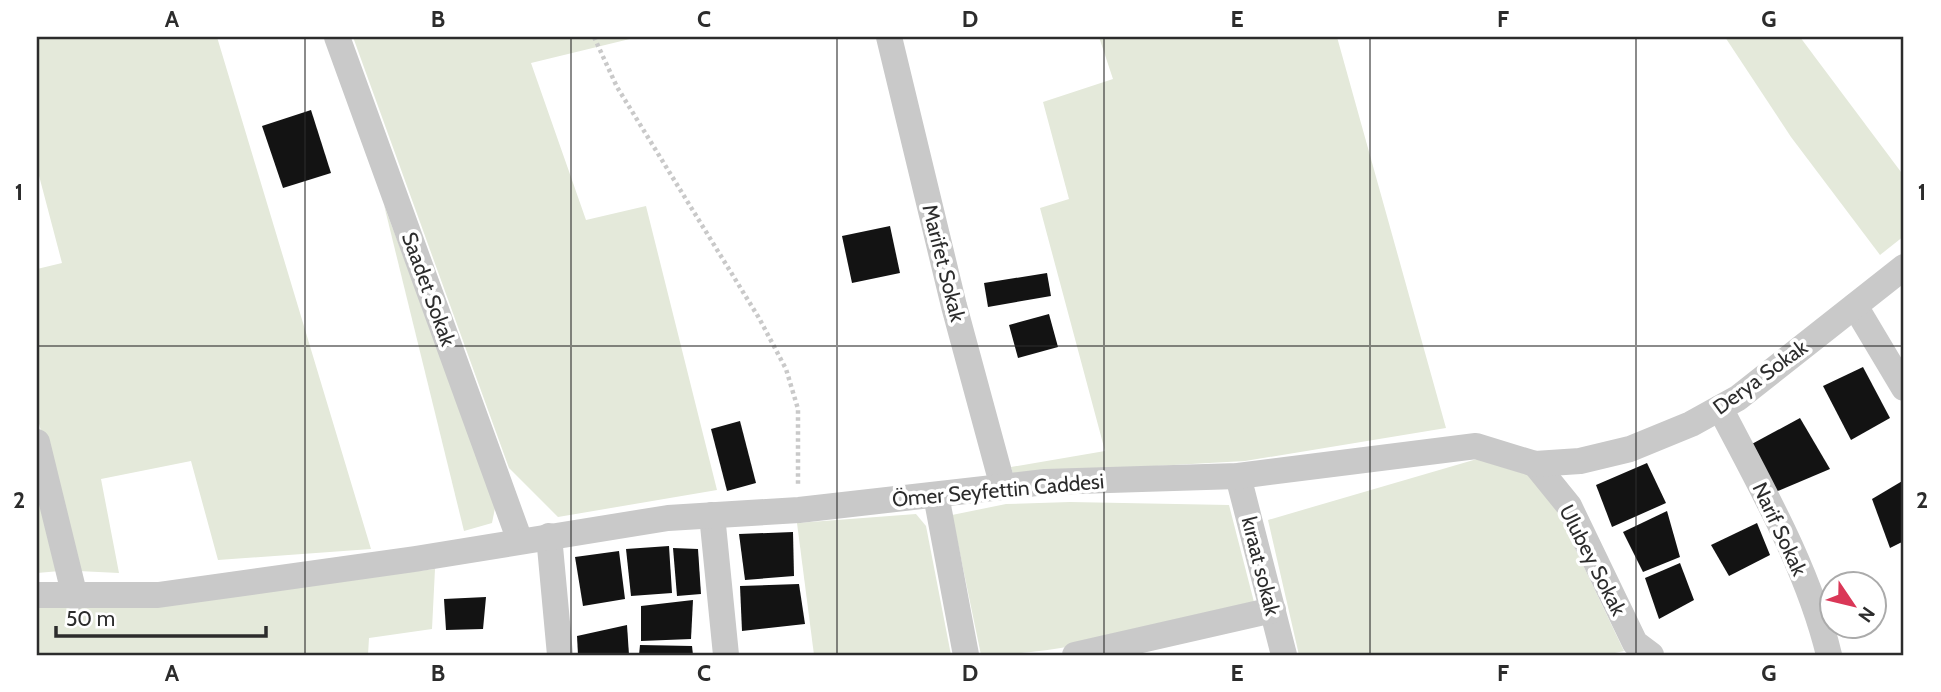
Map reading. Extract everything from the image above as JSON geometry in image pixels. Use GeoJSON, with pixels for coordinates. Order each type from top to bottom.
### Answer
{"type":"FeatureCollection","features":[{"type":"Feature","properties":{"kind":"street","name":"Saadet Sokak"},"geometry":{"type":"LineString","coordinates":[[337,37],[520,541]]}},
{"type":"Feature","properties":{"kind":"street","name":"Marifet Sokak"},"geometry":{"type":"LineString","coordinates":[[889,37],[954,306],[1003,487]]}},
{"type":"Feature","properties":{"kind":"street","name":"Derya Sokak"},"geometry":{"type":"LineString","coordinates":[[1476,446],[1535,464],[1580,461],[1630,449],[1691,424],[1738,398],[1904,267]]}},
{"type":"Feature","properties":{"kind":"street"},"geometry":{"type":"LineString","coordinates":[[1855,306],[1904,388]]}},
{"type":"Feature","properties":{"kind":"street","name":"Narif Sokak"},"geometry":{"type":"LineString","coordinates":[[1720,408],[1797,562],[1820,620],[1829,655]]}},
{"type":"Feature","properties":{"kind":"street"},"geometry":{"type":"LineString","coordinates":[[37,442],[75,597]]}},
{"type":"Feature","properties":{"kind":"street","name":"Ömer Seyfettin Caddesi"},"geometry":{"type":"LineString","coordinates":[[37,595],[158,595],[415,559],[668,518],[799,510],[1045,481],[1238,476],[1476,446]]}},
{"type":"Feature","properties":{"kind":"street","name":"Ulubey Sokak"},"geometry":{"type":"LineString","coordinates":[[1535,464],[1569,506],[1635,643],[1651,655]]}},
{"type":"Feature","properties":{"kind":"street","name":"kıraat sokak"},"geometry":{"type":"LineString","coordinates":[[1238,476],[1284,655]]}},
{"type":"Feature","properties":{"kind":"street"},"geometry":{"type":"LineString","coordinates":[[936,495],[966,655]]}},
{"type":"Feature","properties":{"kind":"street"},"geometry":{"type":"LineString","coordinates":[[712,515],[726,655]]}},
{"type":"Feature","properties":{"kind":"street"},"geometry":{"type":"LineString","coordinates":[[550,536],[560,655]]}},
{"type":"Feature","properties":{"kind":"street"},"geometry":{"type":"LineString","coordinates":[[1075,655],[1273,610]]}},
{"type":"Feature","properties":{"kind":"path"},"geometry":{"type":"LineString","coordinates":[[594,37],[617,87],[759,318],[786,369],[799,409],[799,510]]}},
{"type":"Feature","properties":{"kind":"shaded area"},"geometry":{"type":"Polygon","coordinates":[[[37,37],[217,37],[371,549],[218,560],[191,461],[101,479],[119,573],[78,571],[37,416],[37,269],[62,263],[37,168],[37,37]]]}},
{"type":"Feature","properties":{"kind":"shaded area"},"geometry":{"type":"Polygon","coordinates":[[[353,37],[638,37],[531,63],[586,220],[646,206],[717,490],[558,517],[509,468],[353,37]]]}},
{"type":"Feature","properties":{"kind":"shaded area"},"geometry":{"type":"Polygon","coordinates":[[[1099,37],[1337,37],[1446,428],[1245,461],[1013,474],[1011,467],[1105,451],[1040,208],[1069,199],[1043,102],[1113,79],[1099,37]]]}},
{"type":"Feature","properties":{"kind":"shaded area"},"geometry":{"type":"Polygon","coordinates":[[[1725,37],[1800,37],[1904,176],[1904,236],[1880,255],[1791,137],[1725,37]]]}},
{"type":"Feature","properties":{"kind":"shaded area"},"geometry":{"type":"Polygon","coordinates":[[[384,205],[496,503],[492,523],[464,531],[384,205]]]}},
{"type":"Feature","properties":{"kind":"shaded area"},"geometry":{"type":"Polygon","coordinates":[[[1477,459],[1535,477],[1549,494],[1624,651],[1606,655],[1299,655],[1268,520],[1477,459]]]}},
{"type":"Feature","properties":{"kind":"shaded area"},"geometry":{"type":"Polygon","coordinates":[[[37,491],[60,571],[37,573],[37,491]]]}},
{"type":"Feature","properties":{"kind":"shaded area"},"geometry":{"type":"Polygon","coordinates":[[[1070,502],[1229,505],[1254,602],[1084,644],[1015,654],[981,655],[952,515],[1006,504],[1070,502]]]}},
{"type":"Feature","properties":{"kind":"shaded area"},"geometry":{"type":"Polygon","coordinates":[[[916,514],[926,526],[951,655],[814,655],[797,523],[916,514]]]}},
{"type":"Feature","properties":{"kind":"shaded area"},"geometry":{"type":"Polygon","coordinates":[[[435,569],[432,629],[369,638],[368,655],[37,655],[37,608],[160,605],[264,589],[435,569]]]}},
{"type":"Feature","properties":{"kind":"building"},"geometry":{"type":"Polygon","coordinates":[[[311,110],[331,173],[283,188],[262,126],[311,110]]]}},
{"type":"Feature","properties":{"kind":"building"},"geometry":{"type":"Polygon","coordinates":[[[890,226],[900,273],[852,283],[842,236],[890,226]]]}},
{"type":"Feature","properties":{"kind":"building"},"geometry":{"type":"Polygon","coordinates":[[[1047,273],[1051,296],[988,307],[984,283],[1047,273]]]}},
{"type":"Feature","properties":{"kind":"building"},"geometry":{"type":"Polygon","coordinates":[[[1049,314],[1058,347],[1018,358],[1009,325],[1049,314]]]}},
{"type":"Feature","properties":{"kind":"building"},"geometry":{"type":"Polygon","coordinates":[[[1863,367],[1890,418],[1851,440],[1823,386],[1863,367]]]}},
{"type":"Feature","properties":{"kind":"building"},"geometry":{"type":"Polygon","coordinates":[[[1800,418],[1830,469],[1773,493],[1750,445],[1800,418]]]}},
{"type":"Feature","properties":{"kind":"building"},"geometry":{"type":"Polygon","coordinates":[[[740,421],[756,483],[727,491],[711,429],[740,421]]]}},
{"type":"Feature","properties":{"kind":"building"},"geometry":{"type":"Polygon","coordinates":[[[1647,463],[1666,503],[1612,527],[1596,485],[1647,463]]]}},
{"type":"Feature","properties":{"kind":"building"},"geometry":{"type":"Polygon","coordinates":[[[1904,480],[1904,541],[1890,548],[1872,499],[1904,480]]]}},
{"type":"Feature","properties":{"kind":"building"},"geometry":{"type":"Polygon","coordinates":[[[1667,511],[1680,557],[1643,572],[1623,532],[1667,511]]]}},
{"type":"Feature","properties":{"kind":"building"},"geometry":{"type":"Polygon","coordinates":[[[1757,523],[1770,555],[1729,576],[1711,545],[1757,523]]]}},
{"type":"Feature","properties":{"kind":"building"},"geometry":{"type":"Polygon","coordinates":[[[793,532],[794,576],[745,580],[739,534],[793,532]]]}},
{"type":"Feature","properties":{"kind":"building"},"geometry":{"type":"Polygon","coordinates":[[[669,546],[672,593],[631,596],[626,549],[669,546]]]}},
{"type":"Feature","properties":{"kind":"building"},"geometry":{"type":"Polygon","coordinates":[[[673,548],[698,549],[701,594],[677,596],[673,548]]]}},
{"type":"Feature","properties":{"kind":"building"},"geometry":{"type":"Polygon","coordinates":[[[619,551],[625,599],[583,606],[575,557],[619,551]]]}},
{"type":"Feature","properties":{"kind":"building"},"geometry":{"type":"Polygon","coordinates":[[[1680,563],[1694,600],[1659,619],[1645,578],[1680,563]]]}},
{"type":"Feature","properties":{"kind":"building"},"geometry":{"type":"Polygon","coordinates":[[[799,584],[805,624],[742,631],[740,586],[799,584]]]}},
{"type":"Feature","properties":{"kind":"building"},"geometry":{"type":"Polygon","coordinates":[[[486,597],[483,629],[446,630],[444,599],[486,597]]]}},
{"type":"Feature","properties":{"kind":"building"},"geometry":{"type":"Polygon","coordinates":[[[693,600],[691,639],[641,641],[641,606],[693,600]]]}},
{"type":"Feature","properties":{"kind":"building"},"geometry":{"type":"Polygon","coordinates":[[[627,625],[629,655],[578,655],[577,636],[627,625]]]}},
{"type":"Feature","properties":{"kind":"building"},"geometry":{"type":"Polygon","coordinates":[[[640,645],[692,646],[693,655],[639,655],[640,645]]]}}]}
